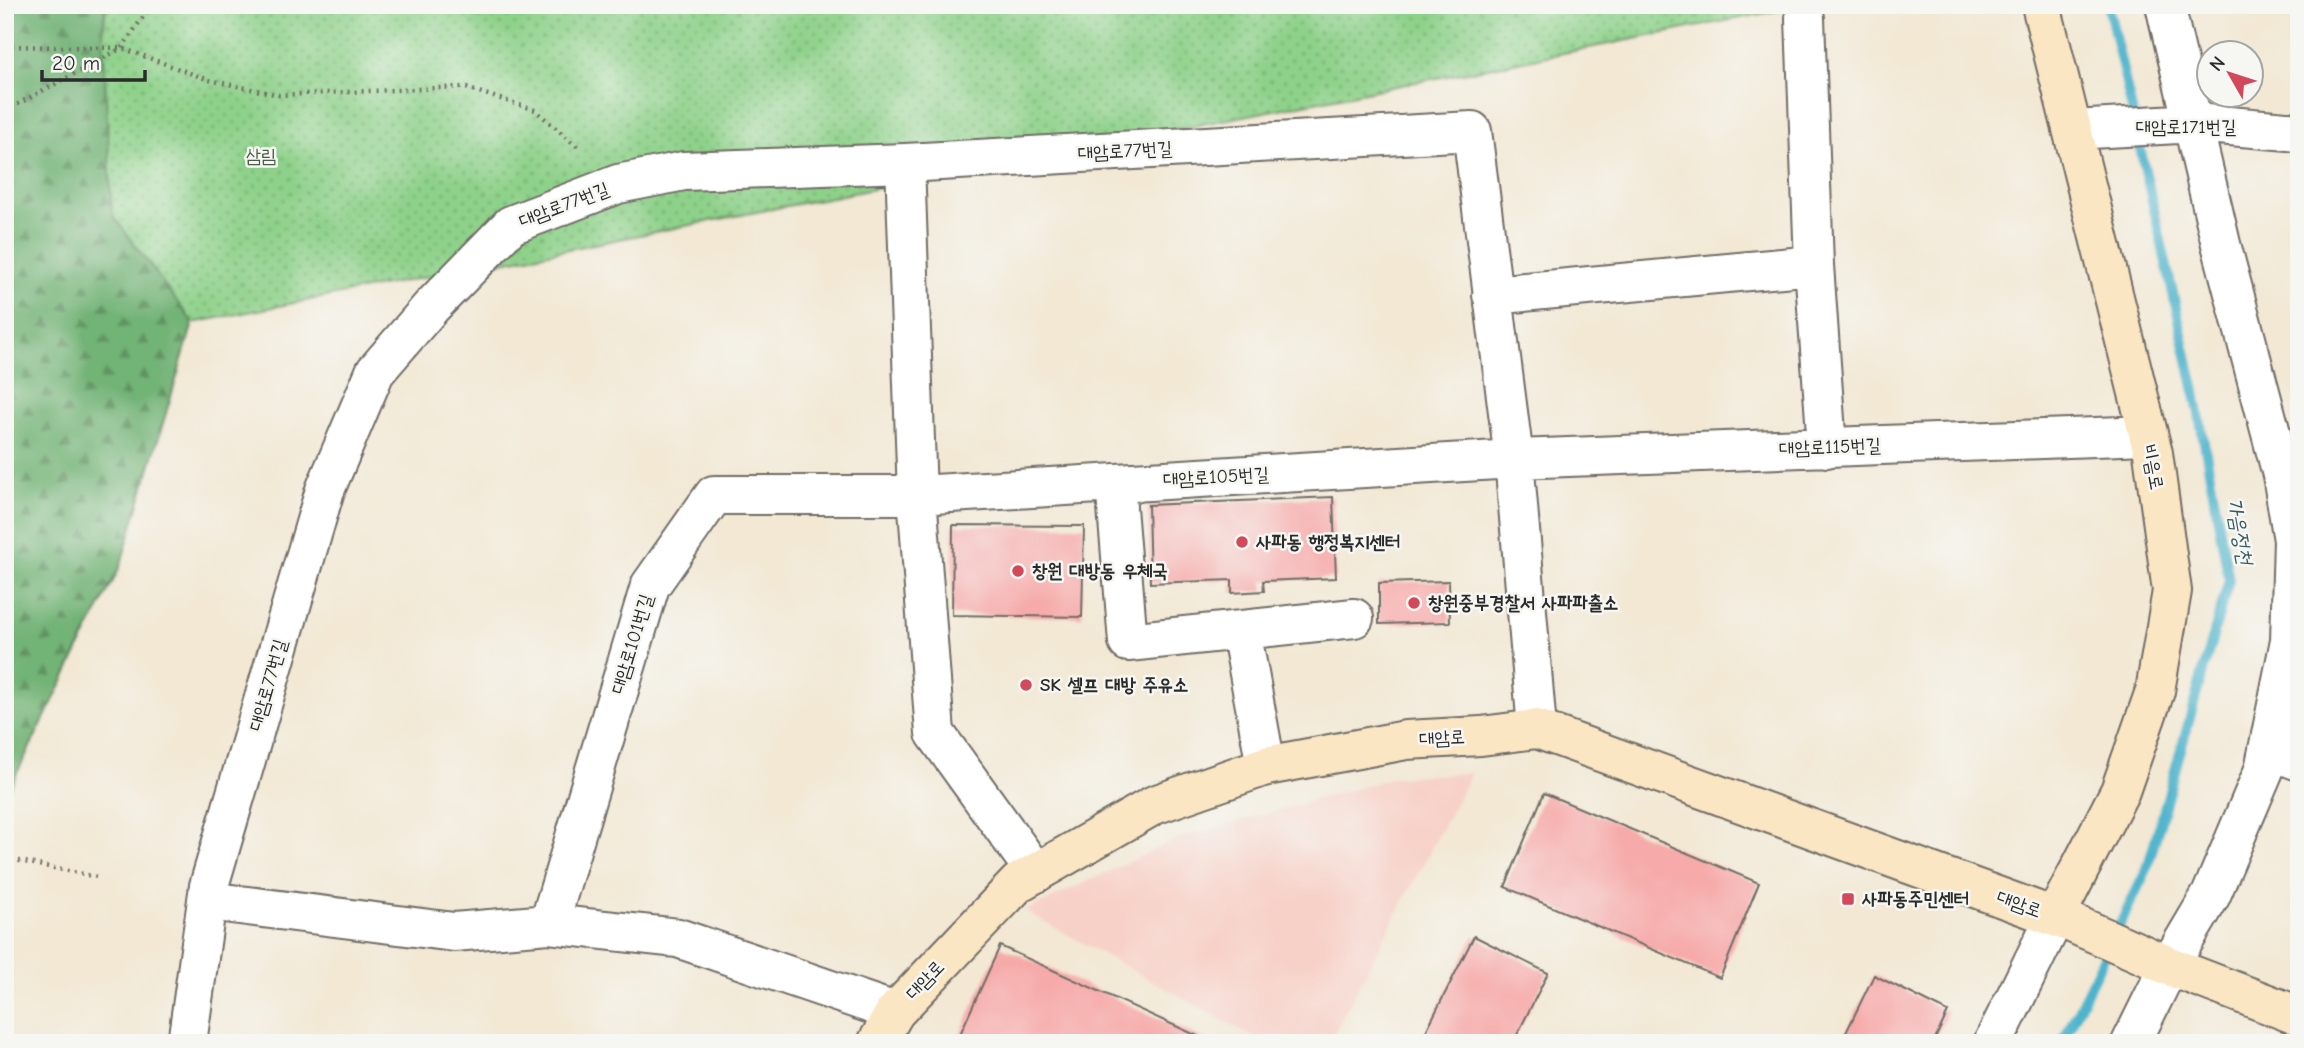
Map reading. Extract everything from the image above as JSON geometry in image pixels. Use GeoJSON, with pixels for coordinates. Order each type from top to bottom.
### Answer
{"type":"FeatureCollection","features":[{"type":"Feature","properties":{"kind":"street","name":"비음로"},"geometry":{"type":"LineString","coordinates":[[2041,5],[2085,130],[2147,435],[2153,453],[2172,591],[2155,691],[2120,791],[2065,921]]}},
{"type":"Feature","properties":{"kind":"street"},"geometry":{"type":"LineString","coordinates":[[2131,1043],[2160,962],[2211,895],[2264,770],[2283,755],[2290,640],[2293,508],[2186,123],[2165,5]]}},
{"type":"Feature","properties":{"kind":"street"},"geometry":{"type":"LineString","coordinates":[[1805,18],[1814,265],[1827,448]]}},
{"type":"Feature","properties":{"kind":"street","name":"대암로171번길"},"geometry":{"type":"LineString","coordinates":[[2085,130],[2186,123],[2299,132]]}},
{"type":"Feature","properties":{"kind":"street","name":"대암로77번길"},"geometry":{"type":"LineString","coordinates":[[187,1043],[209,886],[325,490],[375,372],[431,307],[511,225],[618,184],[684,171],[905,163],[1472,131],[1492,295]]}},
{"type":"Feature","properties":{"kind":"street"},"geometry":{"type":"LineString","coordinates":[[905,163],[917,495],[935,733],[1036,873]]}},
{"type":"Feature","properties":{"kind":"street"},"geometry":{"type":"LineString","coordinates":[[1537,729],[1514,459],[1492,295],[1814,265]]}},
{"type":"Feature","properties":{"kind":"street","name":"대암로115번길"},"geometry":{"type":"LineString","coordinates":[[1514,459],[2147,435]]}},
{"type":"Feature","properties":{"kind":"street","name":"대암로105번길"},"geometry":{"type":"LineString","coordinates":[[917,495],[1514,459]]}},
{"type":"Feature","properties":{"kind":"street"},"geometry":{"type":"LineString","coordinates":[[1115,484],[1128,642],[1354,618]]}},
{"type":"Feature","properties":{"kind":"street","name":"대암로101번길"},"geometry":{"type":"LineString","coordinates":[[549,924],[649,586],[714,495],[917,495]]}},
{"type":"Feature","properties":{"kind":"street"},"geometry":{"type":"LineString","coordinates":[[1241,630],[1266,766]]}},
{"type":"Feature","properties":{"kind":"street","name":"대암로"},"geometry":{"type":"LineString","coordinates":[[886,1027],[1018,883],[1154,805],[1266,766],[1406,740],[1481,736],[1537,729],[2065,921],[2160,962]]}},
{"type":"Feature","properties":{"kind":"street"},"geometry":{"type":"LineString","coordinates":[[208,901],[454,932],[549,924],[678,937],[886,1027]]}},
{"type":"Feature","properties":{"kind":"street"},"geometry":{"type":"LineString","coordinates":[[1993,1043],[2065,921]]}},
{"type":"Feature","properties":{"kind":"street"},"geometry":{"type":"LineString","coordinates":[[2160,962],[2299,1016]]}},
{"type":"Feature","properties":{"kind":"path"},"geometry":{"type":"LineString","coordinates":[[5,111],[122,48],[151,5]]}},
{"type":"Feature","properties":{"kind":"path"},"geometry":{"type":"LineString","coordinates":[[5,46],[122,48],[209,80],[279,95],[463,87],[535,110],[580,149]]}},
{"type":"Feature","properties":{"kind":"path"},"geometry":{"type":"LineString","coordinates":[[5,858],[97,877]]}},
{"type":"Feature","properties":{"kind":"shaded area"},"geometry":{"type":"Polygon","coordinates":[[[1471,773],[1329,1043],[1264,1043],[1025,911],[1177,839],[1395,777],[1471,773]]]}},
{"type":"Feature","properties":{"kind":"green space"},"geometry":{"type":"Polygon","coordinates":[[[5,5],[105,5],[103,36],[112,214],[193,323],[120,567],[5,797],[5,5]]]}},
{"type":"Feature","properties":{"kind":"green space","name":"삼림"},"geometry":{"type":"Polygon","coordinates":[[[106,5],[1807,5],[193,323],[112,214],[103,36],[106,5]]]}},
{"type":"Feature","properties":{"kind":"building","name":"사파동 행정복지센터"},"geometry":{"type":"Polygon","coordinates":[[[1333,497],[1336,578],[1263,581],[1264,591],[1232,593],[1232,580],[1150,583],[1148,505],[1333,497]]]}},
{"type":"Feature","properties":{"kind":"building","name":"창원 대방동 우체국"},"geometry":{"type":"Polygon","coordinates":[[[953,525],[1084,526],[1082,617],[952,615],[953,525]]]}},
{"type":"Feature","properties":{"kind":"building","name":"창원중부경찰서 사파파출소"},"geometry":{"type":"Polygon","coordinates":[[[1449,581],[1450,622],[1379,624],[1379,583],[1449,581]]]}},
{"type":"Feature","properties":{"kind":"building"},"geometry":{"type":"Polygon","coordinates":[[[1544,793],[1759,883],[1720,978],[1505,887],[1544,793]]]}},
{"type":"Feature","properties":{"kind":"building"},"geometry":{"type":"Polygon","coordinates":[[[1474,936],[1548,973],[1513,1043],[1420,1043],[1474,936]]]}},
{"type":"Feature","properties":{"kind":"building"},"geometry":{"type":"Polygon","coordinates":[[[1000,946],[1213,1043],[956,1043],[1000,946]]]}},
{"type":"Feature","properties":{"kind":"building"},"geometry":{"type":"Polygon","coordinates":[[[1874,975],[1948,1012],[1933,1043],[1841,1043],[1874,975]]]}},
{"type":"Feature","properties":{"kind":"waterway","name":"가음정천"},"geometry":{"type":"LineString","coordinates":[[2108,5],[2134,119]]}},
{"type":"Feature","properties":{"kind":"waterway","name":"가음정천"},"geometry":{"type":"LineString","coordinates":[[2062,1043],[2147,869],[2229,580],[2194,387],[2137,134]]}},
{"type":"Feature","properties":{"kind":"place","name":"사파동 행정복지센터"},"geometry":{"type":"Point","coordinates":[1242,542]}},
{"type":"Feature","properties":{"kind":"place","name":"창원 대방동 우체국"},"geometry":{"type":"Point","coordinates":[1018,571]}},
{"type":"Feature","properties":{"kind":"place","name":"창원중부경찰서 사파파출소"},"geometry":{"type":"Point","coordinates":[1414,603]}},
{"type":"Feature","properties":{"kind":"place","name":"SK 셀프 대방 주유소"},"geometry":{"type":"Point","coordinates":[1026,685]}},
{"type":"Feature","properties":{"kind":"place","name":"사파동주민센터"},"geometry":{"type":"Point","coordinates":[1848,899]}}]}
